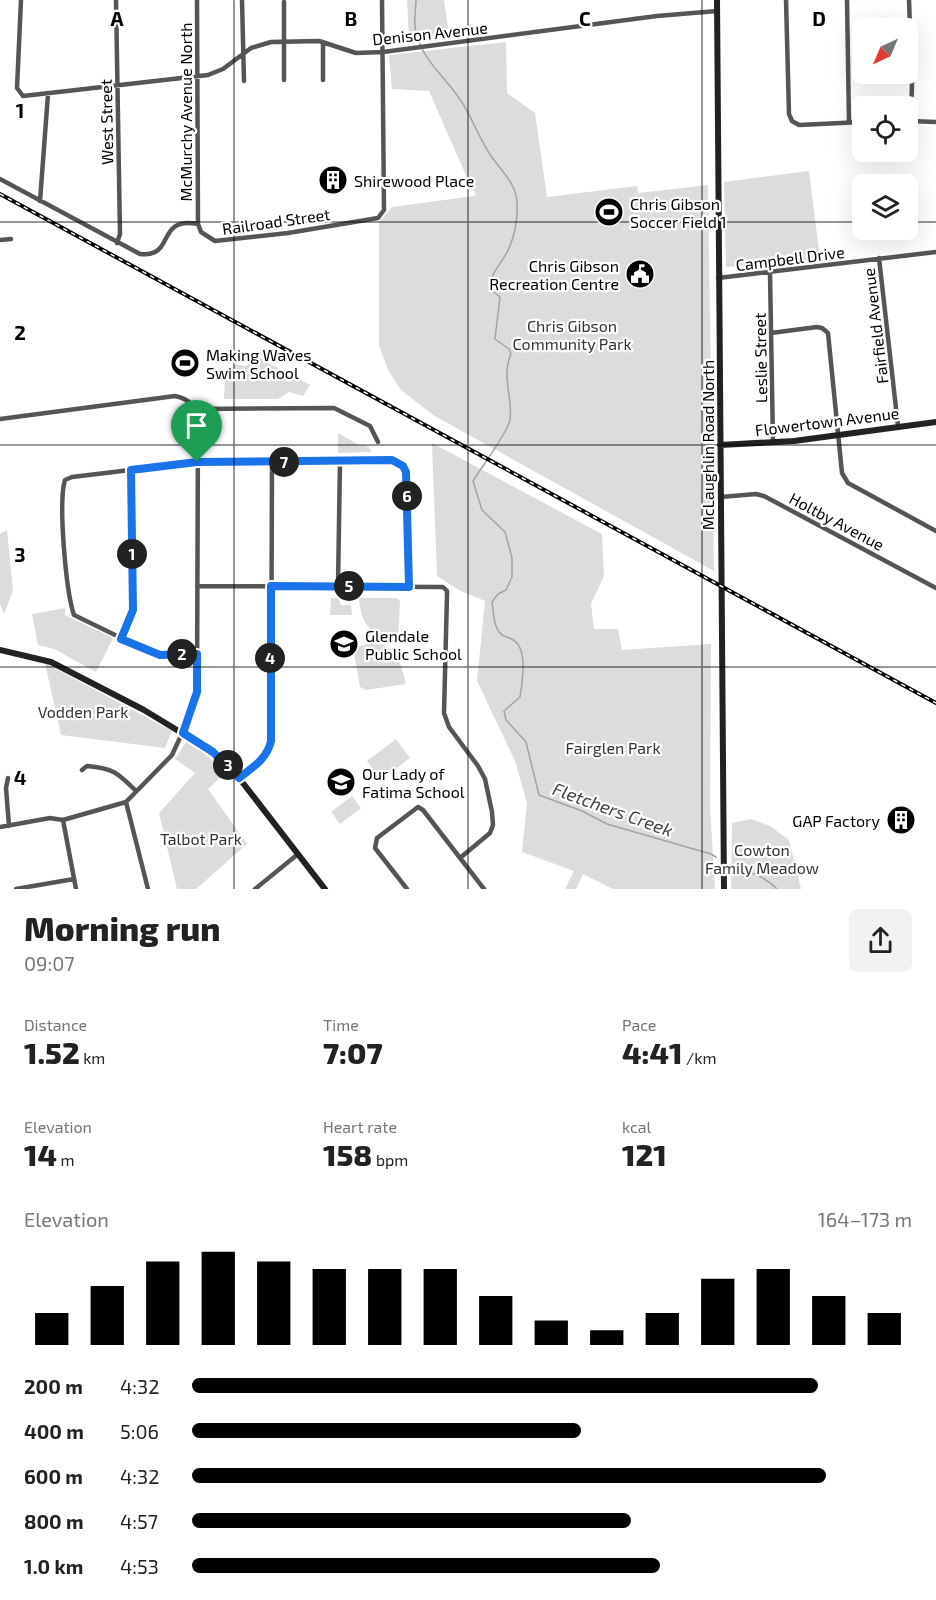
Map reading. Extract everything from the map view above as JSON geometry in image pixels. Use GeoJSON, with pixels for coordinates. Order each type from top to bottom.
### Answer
{"type":"FeatureCollection","features":[{"type":"Feature","properties":{"kind":"main road","name":"McLaughlin Road North"},"geometry":{"type":"LineString","coordinates":[[717,0],[724,889]]}},
{"type":"Feature","properties":{"kind":"main road","name":"Flowertown Avenue"},"geometry":{"type":"LineString","coordinates":[[720,445],[773,442],[936,422]]}},
{"type":"Feature","properties":{"kind":"main road"},"geometry":{"type":"LineString","coordinates":[[0,650],[51,662],[87,679],[183,733],[219,757],[239,778],[325,889]]}},
{"type":"Feature","properties":{"kind":"street","name":"Denison Avenue"},"geometry":{"type":"LineString","coordinates":[[21,0],[17,88],[23,96],[217,72],[243,52],[261,44],[284,41],[323,42],[356,53],[383,52],[657,16],[717,11]]}},
{"type":"Feature","properties":{"kind":"street","name":"West Street"},"geometry":{"type":"LineString","coordinates":[[116,0],[120,234],[117,243]]}},
{"type":"Feature","properties":{"kind":"street","name":"McMurchy Avenue North"},"geometry":{"type":"LineString","coordinates":[[197,0],[198,224]]}},
{"type":"Feature","properties":{"kind":"street"},"geometry":{"type":"LineString","coordinates":[[242,0],[244,81]]}},
{"type":"Feature","properties":{"kind":"street"},"geometry":{"type":"LineString","coordinates":[[382,0],[383,52]]}},
{"type":"Feature","properties":{"kind":"street"},"geometry":{"type":"LineString","coordinates":[[786,0],[789,114],[792,121],[799,125],[849,122],[847,0]]}},
{"type":"Feature","properties":{"kind":"street"},"geometry":{"type":"LineString","coordinates":[[909,0],[911,96]]}},
{"type":"Feature","properties":{"kind":"street"},"geometry":{"type":"LineString","coordinates":[[284,2],[284,80]]}},
{"type":"Feature","properties":{"kind":"street"},"geometry":{"type":"LineString","coordinates":[[323,42],[323,80]]}},
{"type":"Feature","properties":{"kind":"street","name":"Railroad Street"},"geometry":{"type":"LineString","coordinates":[[0,179],[138,254],[152,254],[161,248],[168,233],[182,222],[198,224],[201,232],[209,238],[223,241],[378,218],[382,216],[384,210],[383,52]]}},
{"type":"Feature","properties":{"kind":"street"},"geometry":{"type":"LineString","coordinates":[[40,201],[48,94]]}},
{"type":"Feature","properties":{"kind":"street"},"geometry":{"type":"LineString","coordinates":[[918,121],[936,122]]}},
{"type":"Feature","properties":{"kind":"street"},"geometry":{"type":"LineString","coordinates":[[0,240],[11,239]]}},
{"type":"Feature","properties":{"kind":"street","name":"Campbell Drive"},"geometry":{"type":"LineString","coordinates":[[718,278],[936,252]]}},
{"type":"Feature","properties":{"kind":"street","name":"Fairfield Avenue"},"geometry":{"type":"LineString","coordinates":[[879,258],[898,426]]}},
{"type":"Feature","properties":{"kind":"street","name":"Leslie Street"},"geometry":{"type":"LineString","coordinates":[[770,273],[773,442]]}},
{"type":"Feature","properties":{"kind":"street"},"geometry":{"type":"LineString","coordinates":[[771,333],[817,327],[828,333],[842,473],[848,483],[936,531]]}},
{"type":"Feature","properties":{"kind":"street"},"geometry":{"type":"LineString","coordinates":[[0,419],[175,396],[184,397],[192,403],[198,422],[197,692],[183,733],[170,758],[126,802],[63,820],[50,818],[0,827]]}},
{"type":"Feature","properties":{"kind":"street"},"geometry":{"type":"LineString","coordinates":[[195,409],[334,408],[370,426],[378,442]]}},
{"type":"Feature","properties":{"kind":"street"},"geometry":{"type":"LineString","coordinates":[[338,586],[340,460]]}},
{"type":"Feature","properties":{"kind":"street"},"geometry":{"type":"LineString","coordinates":[[197,654],[160,655],[121,639],[74,615],[63,543],[62,488],[65,480],[72,477],[197,462],[392,460],[403,466],[406,472],[409,587]]}},
{"type":"Feature","properties":{"kind":"street"},"geometry":{"type":"LineString","coordinates":[[239,778],[263,758],[269,751],[271,741],[272,462]]}},
{"type":"Feature","properties":{"kind":"street"},"geometry":{"type":"LineString","coordinates":[[121,639],[133,610],[131,470]]}},
{"type":"Feature","properties":{"kind":"street","name":"Holtby Avenue"},"geometry":{"type":"LineString","coordinates":[[721,497],[756,494],[764,496],[936,588]]}},
{"type":"Feature","properties":{"kind":"street"},"geometry":{"type":"LineString","coordinates":[[197,586],[434,586],[443,587],[447,591],[444,713],[449,727],[485,779],[493,825],[490,833],[460,858]]}},
{"type":"Feature","properties":{"kind":"street"},"geometry":{"type":"LineString","coordinates":[[81,770],[87,766],[111,769],[136,791]]}},
{"type":"Feature","properties":{"kind":"street"},"geometry":{"type":"LineString","coordinates":[[8,778],[6,788],[9,826]]}},
{"type":"Feature","properties":{"kind":"street"},"geometry":{"type":"LineString","coordinates":[[126,802],[148,889]]}},
{"type":"Feature","properties":{"kind":"street"},"geometry":{"type":"LineString","coordinates":[[407,889],[375,848],[374,843],[376,838],[418,807],[423,810],[484,889]]}},
{"type":"Feature","properties":{"kind":"street"},"geometry":{"type":"LineString","coordinates":[[63,820],[76,889]]}},
{"type":"Feature","properties":{"kind":"street"},"geometry":{"type":"LineString","coordinates":[[255,889],[298,854]]}},
{"type":"Feature","properties":{"kind":"street"},"geometry":{"type":"LineString","coordinates":[[16,889],[74,879]]}},
{"type":"Feature","properties":{"kind":"green space"},"geometry":{"type":"Polygon","coordinates":[[[407,0],[444,0],[449,34],[409,40],[407,0]]]}},
{"type":"Feature","properties":{"kind":"green space","name":"Chris Gibson Community Park"},"geometry":{"type":"Polygon","coordinates":[[[506,42],[507,93],[535,113],[547,197],[637,186],[638,193],[708,185],[714,571],[433,415],[401,390],[388,370],[379,345],[379,222],[392,207],[474,196],[476,193],[472,189],[429,91],[392,89],[389,55],[506,42]]]}},
{"type":"Feature","properties":{"kind":"green space"},"geometry":{"type":"Polygon","coordinates":[[[809,171],[820,259],[726,267],[724,182],[809,171]]]}},
{"type":"Feature","properties":{"kind":"green space"},"geometry":{"type":"Polygon","coordinates":[[[258,357],[310,385],[303,396],[289,392],[278,399],[224,399],[225,376],[230,375],[235,364],[246,366],[258,357]]]}},
{"type":"Feature","properties":{"kind":"green space"},"geometry":{"type":"Polygon","coordinates":[[[338,433],[359,445],[366,445],[371,452],[338,453],[338,433]]]}},
{"type":"Feature","properties":{"kind":"green space","name":"Fairglen Park"},"geometry":{"type":"Polygon","coordinates":[[[432,443],[602,534],[604,576],[591,604],[594,629],[618,629],[622,650],[711,644],[710,807],[715,889],[613,889],[583,874],[576,889],[565,889],[574,871],[522,852],[527,803],[515,761],[477,681],[485,601],[459,590],[437,576],[432,443]]]}},
{"type":"Feature","properties":{"kind":"green space"},"geometry":{"type":"Polygon","coordinates":[[[7,530],[13,591],[4,614],[0,604],[0,534],[7,530]]]}},
{"type":"Feature","properties":{"kind":"green space"},"geometry":{"type":"Polygon","coordinates":[[[331,598],[338,598],[341,605],[351,605],[352,615],[330,615],[331,598]]]}},
{"type":"Feature","properties":{"kind":"green space"},"geometry":{"type":"Polygon","coordinates":[[[359,598],[397,598],[400,601],[398,643],[381,637],[370,628],[362,616],[359,598]]]}},
{"type":"Feature","properties":{"kind":"green space"},"geometry":{"type":"Polygon","coordinates":[[[65,608],[65,615],[113,638],[96,672],[54,649],[38,645],[32,614],[65,608]]]}},
{"type":"Feature","properties":{"kind":"green space"},"geometry":{"type":"Polygon","coordinates":[[[376,642],[394,652],[406,684],[366,690],[360,687],[353,648],[376,642]]]}},
{"type":"Feature","properties":{"kind":"green space","name":"Vodden Park"},"geometry":{"type":"Polygon","coordinates":[[[45,663],[172,731],[165,748],[61,735],[45,663]]]}},
{"type":"Feature","properties":{"kind":"green space"},"geometry":{"type":"Polygon","coordinates":[[[396,739],[410,758],[381,780],[367,761],[396,739]]]}},
{"type":"Feature","properties":{"kind":"green space","name":"Talbot Park"},"geometry":{"type":"Polygon","coordinates":[[[187,740],[225,773],[208,789],[247,844],[196,889],[177,889],[159,813],[195,773],[175,759],[187,740]]]}},
{"type":"Feature","properties":{"kind":"green space"},"geometry":{"type":"Polygon","coordinates":[[[352,796],[361,808],[340,824],[331,812],[352,796]]]}},
{"type":"Feature","properties":{"kind":"green space","name":"Cowton Family Meadow"},"geometry":{"type":"Polygon","coordinates":[[[751,819],[770,826],[789,840],[801,889],[731,889],[732,823],[751,819]]]}},
{"type":"Feature","properties":{"kind":"waterway","name":"Fletchers Creek"},"geometry":{"type":"LineString","coordinates":[[416,0],[415,28],[424,52],[463,104],[487,150],[508,178],[516,196],[517,214],[513,237],[492,277],[489,288],[500,297],[495,339],[509,349],[511,354],[507,370],[510,420],[500,441],[473,481],[482,510],[505,532],[512,558],[512,577],[506,590],[498,594],[492,602],[498,630],[516,642],[522,657],[520,697],[504,711],[506,720],[526,742],[539,795],[582,811],[607,824],[716,857]]}},
{"type":"Feature","properties":{"kind":"waterway","name":"Fletchers Creek"},"geometry":{"type":"LineString","coordinates":[[732,866],[751,872],[777,889]]}},
{"type":"Feature","properties":{"kind":"railway"},"geometry":{"type":"LineString","coordinates":[[0,194],[936,703]]}},
{"type":"Feature","properties":{"kind":"place","name":"Shirewood Place"},"geometry":{"type":"Point","coordinates":[333,180]}},
{"type":"Feature","properties":{"kind":"place","name":"Chris Gibson Soccer Field 1"},"geometry":{"type":"Point","coordinates":[609,212]}},
{"type":"Feature","properties":{"kind":"place","name":"Chris Gibson Recreation Centre"},"geometry":{"type":"Point","coordinates":[640,274]}},
{"type":"Feature","properties":{"kind":"place","name":"Making Waves Swim School"},"geometry":{"type":"Point","coordinates":[185,363]}},
{"type":"Feature","properties":{"kind":"place","name":"Glendale Public School"},"geometry":{"type":"Point","coordinates":[344,644]}},
{"type":"Feature","properties":{"kind":"place","name":"Our Lady of Fatima School"},"geometry":{"type":"Point","coordinates":[341,782]}},
{"type":"Feature","properties":{"kind":"place","name":"GAP Factory"},"geometry":{"type":"Point","coordinates":[901,820]}},
{"type":"Feature","properties":{"kind":"route"},"geometry":{"type":"LineString","coordinates":[[392,460],[403,466],[406,472],[409,587],[271,586],[271,741],[269,751],[263,758],[239,778],[213,752],[183,733],[197,692],[197,654],[160,655],[121,639],[133,610],[131,470],[197,462],[392,460]]}}]}
